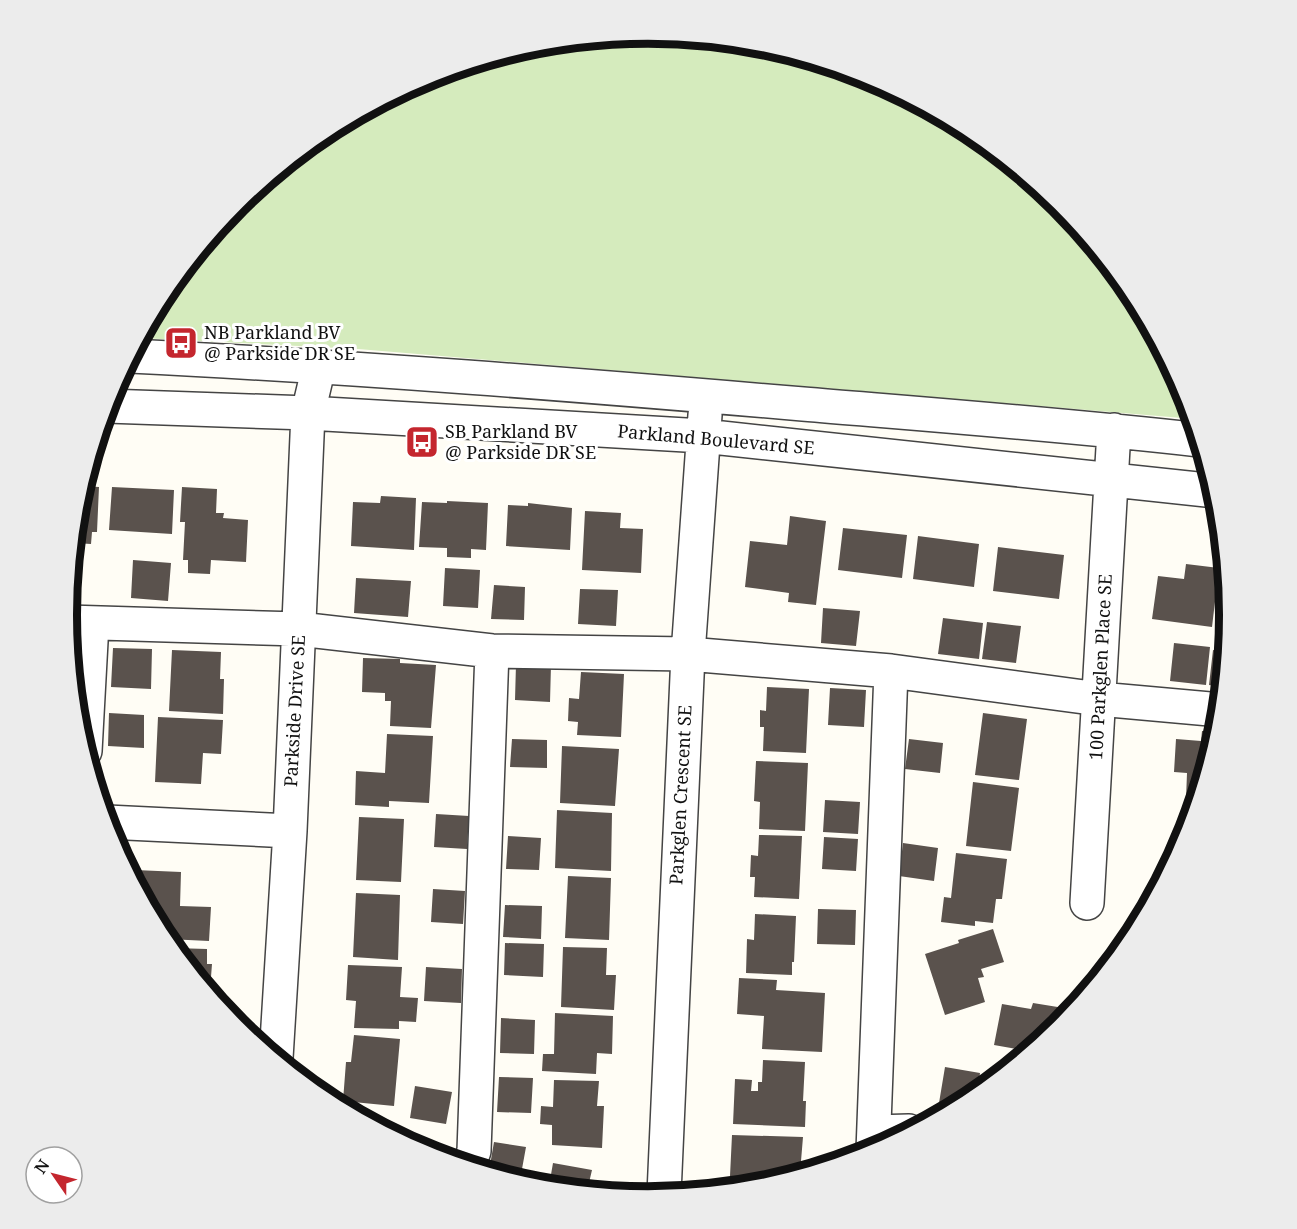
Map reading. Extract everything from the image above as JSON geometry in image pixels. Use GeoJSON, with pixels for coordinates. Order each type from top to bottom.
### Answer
{"type":"FeatureCollection","features":[{"type":"Feature","properties":{"kind":"street"},"geometry":{"type":"LineString","coordinates":[[139,357],[319,366],[1114,430],[1191,439]]}},
{"type":"Feature","properties":{"kind":"street","name":"Parkside Drive SE"},"geometry":{"type":"LineString","coordinates":[[277,1048],[290,831],[308,413],[319,366]]}},
{"type":"Feature","properties":{"kind":"street","name":"Parkglen Crescent SE"},"geometry":{"type":"LineString","coordinates":[[664,1185],[688,654],[706,396]]}},
{"type":"Feature","properties":{"kind":"street","name":"Parkland Boulevard SE"},"geometry":{"type":"LineString","coordinates":[[118,405],[308,413],[703,436],[1206,490]]}},
{"type":"Feature","properties":{"kind":"street","name":"100 Parkglen Place SE"},"geometry":{"type":"LineString","coordinates":[[1087,903],[1114,430]]}},
{"type":"Feature","properties":{"kind":"street"},"geometry":{"type":"LineString","coordinates":[[83,694],[80,623],[299,629],[492,651],[688,654],[891,671],[1099,699],[1212,709]]}},
{"type":"Feature","properties":{"kind":"street"},"geometry":{"type":"LineString","coordinates":[[472,1157],[492,651]]}},
{"type":"Feature","properties":{"kind":"street"},"geometry":{"type":"LineString","coordinates":[[873,1139],[891,671]]}},
{"type":"Feature","properties":{"kind":"street"},"geometry":{"type":"LineString","coordinates":[[117,822],[290,831]]}},
{"type":"Feature","properties":{"kind":"green space"},"geometry":{"type":"Polygon","coordinates":[[[611,45],[686,45],[723,48],[796,63],[867,87],[934,120],[996,161],[1052,211],[1102,267],[1143,329],[1161,362],[1184,418],[358,349],[149,338],[195,267],[219,238],[272,185],[331,140],[396,102],[465,74],[537,54],[611,45]]]}},
{"type":"Feature","properties":{"kind":"building"},"geometry":{"type":"Polygon","coordinates":[[[92,487],[99,487],[97,532],[92,532],[91,544],[82,543],[82,540],[92,487]]]}},
{"type":"Feature","properties":{"kind":"building"},"geometry":{"type":"Polygon","coordinates":[[[112,487],[174,490],[172,534],[109,530],[112,487]]]}},
{"type":"Feature","properties":{"kind":"building"},"geometry":{"type":"Polygon","coordinates":[[[182,487],[217,489],[216,513],[224,513],[223,518],[248,520],[246,562],[211,560],[210,574],[188,573],[188,560],[183,560],[185,522],[180,522],[182,487]]]}},
{"type":"Feature","properties":{"kind":"building"},"geometry":{"type":"Polygon","coordinates":[[[381,496],[416,498],[414,550],[351,546],[353,502],[380,503],[381,496]]]}},
{"type":"Feature","properties":{"kind":"building"},"geometry":{"type":"Polygon","coordinates":[[[447,501],[488,503],[486,550],[471,549],[471,558],[447,557],[447,548],[419,547],[422,502],[447,503],[447,501]]]}},
{"type":"Feature","properties":{"kind":"building"},"geometry":{"type":"Polygon","coordinates":[[[528,503],[572,508],[570,550],[506,546],[508,505],[528,506],[528,503]]]}},
{"type":"Feature","properties":{"kind":"building"},"geometry":{"type":"Polygon","coordinates":[[[585,511],[621,513],[620,528],[643,529],[641,573],[582,570],[585,511]]]}},
{"type":"Feature","properties":{"kind":"building"},"geometry":{"type":"Polygon","coordinates":[[[790,516],[826,521],[816,605],[788,602],[789,593],[745,587],[750,541],[787,545],[790,516]]]}},
{"type":"Feature","properties":{"kind":"building"},"geometry":{"type":"Polygon","coordinates":[[[843,528],[907,535],[902,578],[838,570],[843,528]]]}},
{"type":"Feature","properties":{"kind":"building"},"geometry":{"type":"Polygon","coordinates":[[[918,536],[979,544],[974,587],[913,579],[918,536]]]}},
{"type":"Feature","properties":{"kind":"building"},"geometry":{"type":"Polygon","coordinates":[[[998,547],[1064,555],[1059,599],[993,591],[998,547]]]}},
{"type":"Feature","properties":{"kind":"building"},"geometry":{"type":"Polygon","coordinates":[[[133,560],[171,563],[168,601],[131,598],[133,560]]]}},
{"type":"Feature","properties":{"kind":"building"},"geometry":{"type":"Polygon","coordinates":[[[1186,564],[1217,568],[1212,627],[1152,619],[1158,576],[1184,579],[1186,564]]]}},
{"type":"Feature","properties":{"kind":"building"},"geometry":{"type":"Polygon","coordinates":[[[445,568],[480,570],[478,608],[443,606],[445,568]]]}},
{"type":"Feature","properties":{"kind":"building"},"geometry":{"type":"Polygon","coordinates":[[[356,578],[411,581],[408,617],[354,613],[356,578]]]}},
{"type":"Feature","properties":{"kind":"building"},"geometry":{"type":"Polygon","coordinates":[[[494,585],[525,587],[524,620],[491,619],[494,585]]]}},
{"type":"Feature","properties":{"kind":"building"},"geometry":{"type":"Polygon","coordinates":[[[580,589],[618,590],[616,626],[578,624],[580,589]]]}},
{"type":"Feature","properties":{"kind":"building"},"geometry":{"type":"Polygon","coordinates":[[[823,608],[860,611],[856,646],[821,643],[823,608]]]}},
{"type":"Feature","properties":{"kind":"building"},"geometry":{"type":"Polygon","coordinates":[[[943,618],[983,623],[979,659],[938,654],[943,618]]]}},
{"type":"Feature","properties":{"kind":"building"},"geometry":{"type":"Polygon","coordinates":[[[987,622],[1021,626],[1016,663],[982,659],[987,622]]]}},
{"type":"Feature","properties":{"kind":"building"},"geometry":{"type":"Polygon","coordinates":[[[1174,643],[1210,647],[1206,685],[1170,681],[1174,643]]]}},
{"type":"Feature","properties":{"kind":"building"},"geometry":{"type":"Polygon","coordinates":[[[113,648],[152,649],[151,689],[111,687],[113,648]]]}},
{"type":"Feature","properties":{"kind":"building"},"geometry":{"type":"Polygon","coordinates":[[[172,650],[221,652],[220,679],[224,679],[223,714],[169,711],[172,650]]]}},
{"type":"Feature","properties":{"kind":"building"},"geometry":{"type":"Polygon","coordinates":[[[1213,650],[1218,651],[1215,686],[1209,685],[1213,650]]]}},
{"type":"Feature","properties":{"kind":"building"},"geometry":{"type":"Polygon","coordinates":[[[363,658],[400,659],[400,663],[436,665],[431,728],[390,726],[391,701],[385,701],[385,693],[362,692],[363,658]]]}},
{"type":"Feature","properties":{"kind":"building"},"geometry":{"type":"Polygon","coordinates":[[[516,664],[551,665],[550,702],[515,700],[516,664]]]}},
{"type":"Feature","properties":{"kind":"building"},"geometry":{"type":"Polygon","coordinates":[[[581,672],[624,674],[621,737],[577,735],[578,722],[568,721],[569,698],[579,699],[581,672]]]}},
{"type":"Feature","properties":{"kind":"building"},"geometry":{"type":"Polygon","coordinates":[[[767,687],[809,689],[806,753],[763,751],[764,727],[760,727],[760,710],[766,711],[767,687]]]}},
{"type":"Feature","properties":{"kind":"building"},"geometry":{"type":"Polygon","coordinates":[[[830,688],[866,690],[864,727],[828,725],[830,688]]]}},
{"type":"Feature","properties":{"kind":"building"},"geometry":{"type":"Polygon","coordinates":[[[109,713],[144,715],[144,748],[108,746],[109,713]]]}},
{"type":"Feature","properties":{"kind":"building"},"geometry":{"type":"Polygon","coordinates":[[[983,713],[1027,719],[1019,780],[975,775],[983,713]]]}},
{"type":"Feature","properties":{"kind":"building"},"geometry":{"type":"Polygon","coordinates":[[[158,717],[223,720],[221,754],[203,753],[201,784],[155,782],[158,717]]]}},
{"type":"Feature","properties":{"kind":"building"},"geometry":{"type":"Polygon","coordinates":[[[1202,731],[1208,731],[1189,798],[1186,799],[1187,773],[1174,772],[1176,739],[1201,741],[1202,731]]]}},
{"type":"Feature","properties":{"kind":"building"},"geometry":{"type":"Polygon","coordinates":[[[387,734],[433,736],[429,803],[389,801],[389,807],[355,805],[356,771],[385,773],[387,734]]]}},
{"type":"Feature","properties":{"kind":"building"},"geometry":{"type":"Polygon","coordinates":[[[512,739],[547,740],[547,768],[510,767],[512,739]]]}},
{"type":"Feature","properties":{"kind":"building"},"geometry":{"type":"Polygon","coordinates":[[[909,739],[943,743],[940,773],[905,769],[909,739]]]}},
{"type":"Feature","properties":{"kind":"building"},"geometry":{"type":"Polygon","coordinates":[[[562,746],[619,749],[615,806],[560,803],[562,746]]]}},
{"type":"Feature","properties":{"kind":"building"},"geometry":{"type":"Polygon","coordinates":[[[756,761],[808,763],[805,831],[759,829],[760,802],[754,801],[756,761]]]}},
{"type":"Feature","properties":{"kind":"building"},"geometry":{"type":"Polygon","coordinates":[[[973,782],[1019,788],[1011,851],[966,846],[973,782]]]}},
{"type":"Feature","properties":{"kind":"building"},"geometry":{"type":"Polygon","coordinates":[[[825,800],[860,802],[858,834],[823,832],[825,800]]]}},
{"type":"Feature","properties":{"kind":"building"},"geometry":{"type":"Polygon","coordinates":[[[557,810],[612,813],[611,871],[555,868],[557,810]]]}},
{"type":"Feature","properties":{"kind":"building"},"geometry":{"type":"Polygon","coordinates":[[[436,814],[469,816],[467,849],[434,847],[436,814]]]}},
{"type":"Feature","properties":{"kind":"building"},"geometry":{"type":"Polygon","coordinates":[[[359,817],[404,819],[401,882],[356,880],[359,817]]]}},
{"type":"Feature","properties":{"kind":"building"},"geometry":{"type":"Polygon","coordinates":[[[759,835],[802,836],[799,899],[754,897],[755,877],[750,877],[751,855],[758,856],[759,835]]]}},
{"type":"Feature","properties":{"kind":"building"},"geometry":{"type":"Polygon","coordinates":[[[508,836],[541,838],[539,870],[506,869],[508,836]]]}},
{"type":"Feature","properties":{"kind":"building"},"geometry":{"type":"Polygon","coordinates":[[[824,837],[858,839],[856,871],[822,869],[824,837]]]}},
{"type":"Feature","properties":{"kind":"building"},"geometry":{"type":"Polygon","coordinates":[[[903,843],[938,848],[934,881],[899,876],[903,843]]]}},
{"type":"Feature","properties":{"kind":"building"},"geometry":{"type":"Polygon","coordinates":[[[956,853],[1007,859],[1002,899],[996,899],[993,923],[975,921],[975,926],[941,922],[944,897],[951,898],[956,853]]]}},
{"type":"Feature","properties":{"kind":"building"},"geometry":{"type":"Polygon","coordinates":[[[138,870],[181,872],[180,906],[211,907],[209,941],[179,940],[138,870]]]}},
{"type":"Feature","properties":{"kind":"building"},"geometry":{"type":"Polygon","coordinates":[[[568,876],[611,878],[609,940],[565,938],[568,876]]]}},
{"type":"Feature","properties":{"kind":"building"},"geometry":{"type":"Polygon","coordinates":[[[433,889],[465,891],[463,924],[431,922],[433,889]]]}},
{"type":"Feature","properties":{"kind":"building"},"geometry":{"type":"Polygon","coordinates":[[[356,893],[400,895],[398,960],[353,957],[356,893]]]}},
{"type":"Feature","properties":{"kind":"building"},"geometry":{"type":"Polygon","coordinates":[[[505,905],[542,906],[541,939],[503,937],[505,905]]]}},
{"type":"Feature","properties":{"kind":"building"},"geometry":{"type":"Polygon","coordinates":[[[818,909],[856,910],[855,945],[817,944],[818,909]]]}},
{"type":"Feature","properties":{"kind":"building"},"geometry":{"type":"Polygon","coordinates":[[[755,914],[796,916],[792,975],[746,973],[747,939],[754,940],[755,914]]]}},
{"type":"Feature","properties":{"kind":"building"},"geometry":{"type":"Polygon","coordinates":[[[993,929],[1004,962],[981,969],[984,977],[978,978],[985,1002],[945,1015],[925,954],[993,929]]]}},
{"type":"Feature","properties":{"kind":"building"},"geometry":{"type":"Polygon","coordinates":[[[505,943],[544,944],[543,977],[504,975],[505,943]]]}},
{"type":"Feature","properties":{"kind":"building"},"geometry":{"type":"Polygon","coordinates":[[[563,947],[607,948],[606,975],[616,975],[614,1010],[561,1007],[563,947]]]}},
{"type":"Feature","properties":{"kind":"building"},"geometry":{"type":"Polygon","coordinates":[[[185,948],[207,949],[207,964],[212,964],[211,981],[185,948]]]}},
{"type":"Feature","properties":{"kind":"building"},"geometry":{"type":"Polygon","coordinates":[[[348,965],[402,967],[400,997],[418,998],[416,1022],[399,1021],[399,1029],[354,1028],[356,1001],[346,1000],[348,965]]]}},
{"type":"Feature","properties":{"kind":"building"},"geometry":{"type":"Polygon","coordinates":[[[426,967],[462,969],[461,1003],[424,1001],[426,967]]]}},
{"type":"Feature","properties":{"kind":"building"},"geometry":{"type":"Polygon","coordinates":[[[739,978],[777,980],[776,990],[825,993],[822,1052],[762,1049],[764,1016],[737,1014],[739,978]]]}},
{"type":"Feature","properties":{"kind":"building"},"geometry":{"type":"Polygon","coordinates":[[[1033,1003],[1062,1008],[1019,1049],[994,1045],[1002,1004],[1031,1009],[1033,1003]]]}},
{"type":"Feature","properties":{"kind":"building"},"geometry":{"type":"Polygon","coordinates":[[[555,1013],[613,1016],[612,1054],[597,1053],[596,1074],[542,1071],[543,1054],[554,1054],[555,1013]]]}},
{"type":"Feature","properties":{"kind":"building"},"geometry":{"type":"Polygon","coordinates":[[[501,1018],[535,1020],[534,1054],[500,1053],[501,1018]]]}},
{"type":"Feature","properties":{"kind":"building"},"geometry":{"type":"Polygon","coordinates":[[[354,1035],[400,1039],[394,1106],[352,1102],[343,1097],[346,1062],[351,1062],[354,1035]]]}},
{"type":"Feature","properties":{"kind":"building"},"geometry":{"type":"Polygon","coordinates":[[[763,1060],[805,1062],[803,1101],[806,1101],[805,1127],[733,1124],[735,1079],[752,1080],[751,1091],[758,1091],[758,1082],[762,1082],[763,1060]]]}},
{"type":"Feature","properties":{"kind":"building"},"geometry":{"type":"Polygon","coordinates":[[[945,1067],[980,1073],[979,1080],[943,1104],[939,1103],[945,1067]]]}},
{"type":"Feature","properties":{"kind":"building"},"geometry":{"type":"Polygon","coordinates":[[[499,1077],[533,1078],[531,1113],[497,1112],[499,1077]]]}},
{"type":"Feature","properties":{"kind":"building"},"geometry":{"type":"Polygon","coordinates":[[[554,1080],[599,1081],[597,1106],[604,1106],[602,1148],[552,1145],[552,1125],[540,1124],[541,1106],[553,1107],[554,1080]]]}},
{"type":"Feature","properties":{"kind":"building"},"geometry":{"type":"Polygon","coordinates":[[[415,1086],[452,1092],[446,1124],[410,1118],[415,1086]]]}},
{"type":"Feature","properties":{"kind":"building"},"geometry":{"type":"Polygon","coordinates":[[[732,1135],[803,1137],[801,1165],[747,1177],[730,1176],[732,1135]]]}},
{"type":"Feature","properties":{"kind":"building"},"geometry":{"type":"Polygon","coordinates":[[[494,1142],[526,1147],[522,1171],[490,1163],[494,1142]]]}},
{"type":"Feature","properties":{"kind":"building"},"geometry":{"type":"Polygon","coordinates":[[[553,1163],[592,1170],[589,1182],[551,1177],[553,1163]]]}},
{"type":"Feature","properties":{"kind":"place","name":"NB Parkland BV @ Parkside DR SE"},"geometry":{"type":"Point","coordinates":[181,343]}},
{"type":"Feature","properties":{"kind":"place","name":"SB Parkland BV @ Parkside DR SE"},"geometry":{"type":"Point","coordinates":[422,442]}}]}
